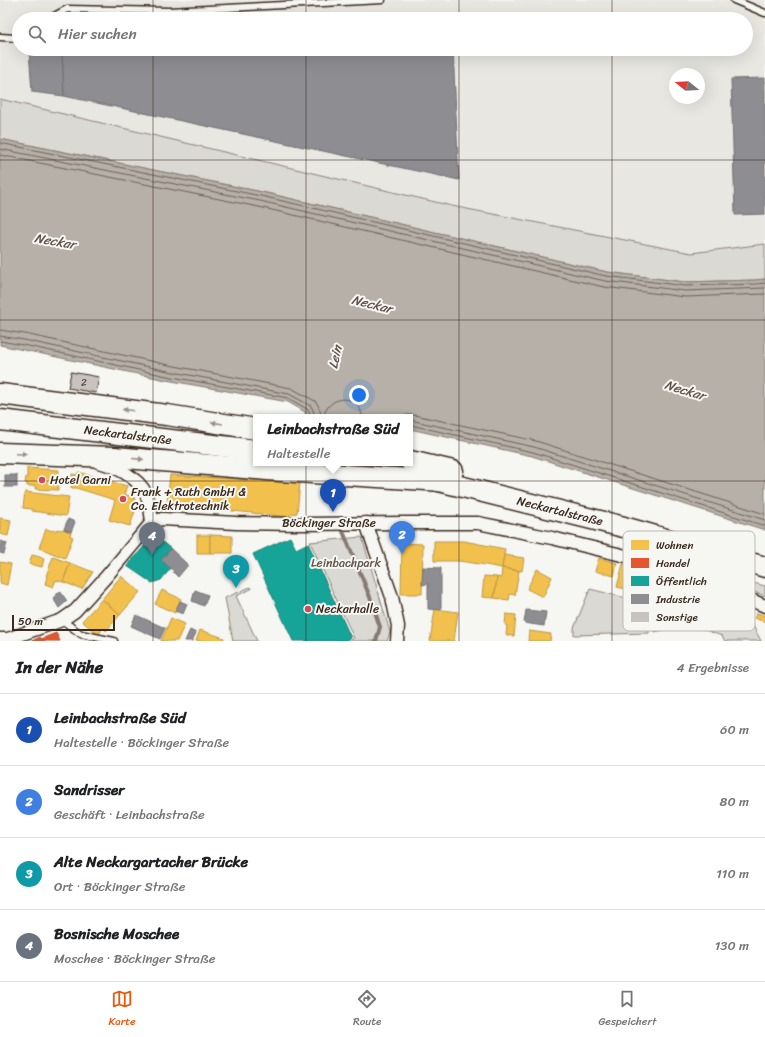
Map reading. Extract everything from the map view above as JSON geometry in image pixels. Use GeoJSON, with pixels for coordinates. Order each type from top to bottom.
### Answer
{"type":"FeatureCollection","features":[{"type":"Feature","properties":{"kind":"main road"},"geometry":{"type":"LineString","coordinates":[[6,394],[167,415],[253,429]]}},
{"type":"Feature","properties":{"kind":"main road","name":"Neckartalstraße"},"geometry":{"type":"LineString","coordinates":[[0,420],[253,450]]}},
{"type":"Feature","properties":{"kind":"main road"},"geometry":{"type":"LineString","coordinates":[[0,453],[114,457],[280,471],[443,481]]}},
{"type":"Feature","properties":{"kind":"main road"},"geometry":{"type":"LineString","coordinates":[[413,462],[503,484],[588,508],[624,527]]}},
{"type":"Feature","properties":{"kind":"main road","name":"Neckartalstraße"},"geometry":{"type":"LineString","coordinates":[[370,466],[443,481],[638,531]]}},
{"type":"Feature","properties":{"kind":"main road","name":"Neckartalstraße"},"geometry":{"type":"LineString","coordinates":[[755,564],[765,567]]}},
{"type":"Feature","properties":{"kind":"street"},"geometry":{"type":"LineString","coordinates":[[3,640],[62,620],[74,611],[152,522],[146,493],[138,482],[130,476],[113,467],[101,463],[43,455]]}},
{"type":"Feature","properties":{"kind":"street","name":"Böckinger Straße"},"geometry":{"type":"LineString","coordinates":[[152,522],[162,519],[236,523],[478,523],[552,538],[623,555]]}},
{"type":"Feature","properties":{"kind":"street"},"geometry":{"type":"LineString","coordinates":[[361,523],[392,597],[398,626],[397,641]]}},
{"type":"Feature","properties":{"kind":"street","name":"Böckinger Straße"},"geometry":{"type":"LineString","coordinates":[[755,602],[765,606]]}},
{"type":"Feature","properties":{"kind":"lane"},"geometry":{"type":"LineString","coordinates":[[62,12],[67,9],[169,11],[382,0]]}},
{"type":"Feature","properties":{"kind":"lane"},"geometry":{"type":"LineString","coordinates":[[734,0],[765,13]]}},
{"type":"Feature","properties":{"kind":"lane"},"geometry":{"type":"LineString","coordinates":[[0,37],[12,38]]}},
{"type":"Feature","properties":{"kind":"lane"},"geometry":{"type":"LineString","coordinates":[[62,620],[81,634],[114,641]]}},
{"type":"Feature","properties":{"kind":"shaded area"},"geometry":{"type":"Polygon","coordinates":[[[0,0],[765,0],[765,244],[691,253],[452,206],[0,99],[0,0]]]}},
{"type":"Feature","properties":{"kind":"green space"},"geometry":{"type":"Polygon","coordinates":[[[0,99],[452,206],[691,253],[765,244],[765,279],[685,282],[607,272],[262,192],[0,139],[0,99]]]}},
{"type":"Feature","properties":{"kind":"green space","name":"Leinbachpark"},"geometry":{"type":"Polygon","coordinates":[[[362,537],[390,632],[387,641],[349,641],[354,638],[310,542],[362,537]]]}},
{"type":"Feature","properties":{"kind":"green space"},"geometry":{"type":"Polygon","coordinates":[[[755,583],[765,586],[765,596],[755,592],[755,583]]]}},
{"type":"Feature","properties":{"kind":"green space"},"geometry":{"type":"Polygon","coordinates":[[[250,587],[251,589],[236,596],[257,641],[233,641],[225,598],[250,587]]]}},
{"type":"Feature","properties":{"kind":"green space"},"geometry":{"type":"Polygon","coordinates":[[[590,589],[623,597],[623,631],[649,631],[649,633],[574,635],[574,628],[590,589]]]}},
{"type":"Feature","properties":{"kind":"green space"},"geometry":{"type":"Polygon","coordinates":[[[755,629],[761,641],[725,641],[722,636],[708,631],[755,631],[755,629]]]}},
{"type":"Feature","properties":{"kind":"water"},"geometry":{"type":"Polygon","coordinates":[[[0,139],[262,192],[607,272],[685,282],[765,279],[765,530],[532,456],[413,430],[413,414],[305,414],[305,412],[288,402],[166,380],[0,345],[0,139]]]}},
{"type":"Feature","properties":{"kind":"building: Wohnen","name":"Hotel Garni"},"geometry":{"type":"Polygon","coordinates":[[[27,468],[59,470],[58,490],[35,489],[36,486],[27,486],[27,483],[25,483],[27,468]]]}},
{"type":"Feature","properties":{"kind":"building: Wohnen","name":"Frank + Ruth GmbH & Co. Elektrotechnik"},"geometry":{"type":"Polygon","coordinates":[[[78,472],[127,486],[124,494],[135,498],[132,510],[135,511],[130,526],[109,520],[115,500],[76,488],[71,488],[72,474],[78,475],[78,472]]]}},
{"type":"Feature","properties":{"kind":"building: Wohnen"},"geometry":{"type":"Polygon","coordinates":[[[170,475],[300,483],[297,513],[291,514],[289,517],[167,504],[170,475]]]}},
{"type":"Feature","properties":{"kind":"building: Wohnen"},"geometry":{"type":"Polygon","coordinates":[[[25,492],[69,497],[66,516],[32,511],[32,509],[23,508],[25,492]]]}},
{"type":"Feature","properties":{"kind":"building: Wohnen"},"geometry":{"type":"Polygon","coordinates":[[[0,518],[11,520],[8,536],[0,534],[0,518]]]}},
{"type":"Feature","properties":{"kind":"building: Wohnen"},"geometry":{"type":"Polygon","coordinates":[[[46,529],[56,531],[57,529],[62,529],[71,532],[70,536],[73,537],[65,558],[39,548],[46,529]]]}},
{"type":"Feature","properties":{"kind":"building: Wohnen"},"geometry":{"type":"Polygon","coordinates":[[[197,535],[210,535],[210,553],[197,553],[197,535]]]}},
{"type":"Feature","properties":{"kind":"building: Wohnen"},"geometry":{"type":"Polygon","coordinates":[[[210,535],[232,536],[232,553],[210,553],[210,535]]]}},
{"type":"Feature","properties":{"kind":"building: Wohnen"},"geometry":{"type":"Polygon","coordinates":[[[434,541],[464,541],[505,549],[502,568],[459,561],[434,561],[434,541]]]}},
{"type":"Feature","properties":{"kind":"building: Wohnen"},"geometry":{"type":"Polygon","coordinates":[[[402,543],[423,544],[422,594],[401,594],[402,543]]]}},
{"type":"Feature","properties":{"kind":"building: Wohnen"},"geometry":{"type":"Polygon","coordinates":[[[32,555],[44,558],[42,567],[29,564],[32,555]]]}},
{"type":"Feature","properties":{"kind":"building: Wohnen"},"geometry":{"type":"Polygon","coordinates":[[[504,555],[524,558],[522,571],[502,568],[504,555]]]}},
{"type":"Feature","properties":{"kind":"building: Wohnen"},"geometry":{"type":"Polygon","coordinates":[[[53,557],[70,563],[63,582],[56,580],[53,587],[45,584],[46,576],[53,557]]]}},
{"type":"Feature","properties":{"kind":"building: Wohnen"},"geometry":{"type":"Polygon","coordinates":[[[599,558],[617,563],[614,576],[595,571],[599,558]]]}},
{"type":"Feature","properties":{"kind":"building: Wohnen"},"geometry":{"type":"Polygon","coordinates":[[[0,562],[11,564],[7,585],[0,583],[0,562]]]}},
{"type":"Feature","properties":{"kind":"building: Wohnen"},"geometry":{"type":"Polygon","coordinates":[[[70,563],[93,572],[82,589],[63,582],[70,563]]]}},
{"type":"Feature","properties":{"kind":"building: Wohnen"},"geometry":{"type":"Polygon","coordinates":[[[623,564],[623,588],[617,587],[623,564]]]}},
{"type":"Feature","properties":{"kind":"building: Wohnen"},"geometry":{"type":"Polygon","coordinates":[[[502,568],[519,571],[515,595],[510,594],[509,600],[494,598],[497,577],[501,578],[502,568]]]}},
{"type":"Feature","properties":{"kind":"building: Wohnen"},"geometry":{"type":"Polygon","coordinates":[[[537,569],[552,577],[543,597],[527,589],[537,569]]]}},
{"type":"Feature","properties":{"kind":"building: Wohnen"},"geometry":{"type":"Polygon","coordinates":[[[121,576],[140,592],[120,615],[102,599],[121,576]]]}},
{"type":"Feature","properties":{"kind":"building: Wohnen"},"geometry":{"type":"Polygon","coordinates":[[[484,576],[497,577],[494,598],[482,597],[484,576]]]}},
{"type":"Feature","properties":{"kind":"building: Wohnen"},"geometry":{"type":"Polygon","coordinates":[[[162,590],[181,599],[175,613],[155,604],[162,590]]]}},
{"type":"Feature","properties":{"kind":"building: Wohnen"},"geometry":{"type":"Polygon","coordinates":[[[102,599],[120,615],[106,631],[103,628],[98,635],[82,621],[102,599]]]}},
{"type":"Feature","properties":{"kind":"building: Wohnen"},"geometry":{"type":"Polygon","coordinates":[[[435,609],[458,612],[454,641],[430,641],[435,609]]]}},
{"type":"Feature","properties":{"kind":"building: Wohnen"},"geometry":{"type":"Polygon","coordinates":[[[757,613],[765,616],[765,622],[755,618],[757,613]]]}},
{"type":"Feature","properties":{"kind":"building: Wohnen"},"geometry":{"type":"Polygon","coordinates":[[[506,614],[516,615],[514,636],[506,635],[506,614]]]}},
{"type":"Feature","properties":{"kind":"building: Wohnen"},"geometry":{"type":"Polygon","coordinates":[[[171,618],[185,624],[177,641],[161,641],[171,618]]]}},
{"type":"Feature","properties":{"kind":"building: Wohnen"},"geometry":{"type":"Polygon","coordinates":[[[200,630],[224,638],[223,641],[196,641],[200,630]]]}},
{"type":"Feature","properties":{"kind":"building: Wohnen"},"geometry":{"type":"Polygon","coordinates":[[[529,631],[551,634],[550,641],[528,641],[529,631]]]}},
{"type":"Feature","properties":{"kind":"building: Handel"},"geometry":{"type":"Polygon","coordinates":[[[56,633],[60,641],[32,641],[40,637],[41,639],[56,633]]]}},
{"type":"Feature","properties":{"kind":"building: Öffentlich"},"geometry":{"type":"Polygon","coordinates":[[[154,535],[171,549],[161,560],[171,568],[161,580],[152,583],[127,566],[154,535]]]}},
{"type":"Feature","properties":{"kind":"building: Öffentlich","name":"Neckarhalle"},"geometry":{"type":"Polygon","coordinates":[[[290,537],[296,549],[308,543],[351,638],[344,641],[293,641],[253,554],[290,537]]]}},
{"type":"Feature","properties":{"kind":"building: Industrie"},"geometry":{"type":"Polygon","coordinates":[[[29,56],[62,56],[64,96],[32,92],[29,56]]]}},
{"type":"Feature","properties":{"kind":"building: Industrie"},"geometry":{"type":"Polygon","coordinates":[[[62,56],[453,56],[459,180],[64,96],[62,56]]]}},
{"type":"Feature","properties":{"kind":"building: Industrie"},"geometry":{"type":"Polygon","coordinates":[[[765,78],[765,214],[735,215],[731,79],[765,78]]]}},
{"type":"Feature","properties":{"kind":"building: Industrie"},"geometry":{"type":"Polygon","coordinates":[[[5,475],[17,475],[17,487],[5,487],[5,475]]]}},
{"type":"Feature","properties":{"kind":"building: Industrie"},"geometry":{"type":"Polygon","coordinates":[[[68,519],[75,522],[71,532],[64,529],[68,519]]]}},
{"type":"Feature","properties":{"kind":"building: Industrie"},"geometry":{"type":"Polygon","coordinates":[[[0,541],[7,543],[4,554],[0,553],[0,541]]]}},
{"type":"Feature","properties":{"kind":"building: Industrie"},"geometry":{"type":"Polygon","coordinates":[[[171,549],[188,565],[178,577],[173,572],[174,571],[161,560],[171,549]]]}},
{"type":"Feature","properties":{"kind":"building: Industrie"},"geometry":{"type":"Polygon","coordinates":[[[423,567],[441,568],[441,610],[428,609],[428,584],[422,585],[423,567]]]}},
{"type":"Feature","properties":{"kind":"building: Industrie"},"geometry":{"type":"Polygon","coordinates":[[[195,590],[208,595],[204,606],[192,601],[195,590]]]}},
{"type":"Feature","properties":{"kind":"building: Industrie"},"geometry":{"type":"Polygon","coordinates":[[[60,591],[67,601],[59,608],[53,598],[60,591]]]}},
{"type":"Feature","properties":{"kind":"building: Industrie"},"geometry":{"type":"Polygon","coordinates":[[[180,601],[187,604],[183,614],[175,611],[180,601]]]}},
{"type":"Feature","properties":{"kind":"building: Industrie"},"geometry":{"type":"Polygon","coordinates":[[[526,610],[546,612],[544,626],[524,623],[526,610]]]}},
{"type":"Feature","properties":{"kind":"building: Industrie"},"geometry":{"type":"Polygon","coordinates":[[[136,615],[165,628],[160,639],[131,626],[136,615]]]}},
{"type":"Feature","properties":{"kind":"building: Industrie"},"geometry":{"type":"Polygon","coordinates":[[[190,630],[196,633],[192,641],[185,641],[190,630]]]}},
{"type":"Feature","properties":{"kind":"building: Sonstige"},"geometry":{"type":"Polygon","coordinates":[[[71,372],[99,377],[96,393],[68,388],[71,372]]]}},
{"type":"Feature","properties":{"kind":"waterway"},"geometry":{"type":"LineString","coordinates":[[342,529],[370,597],[380,627],[376,641]]}},
{"type":"Feature","properties":{"kind":"place","name":"Hotel Garni"},"geometry":{"type":"Point","coordinates":[42,480]}},
{"type":"Feature","properties":{"kind":"place","name":"Frank + Ruth GmbH & Co. Elektrotechnik"},"geometry":{"type":"Point","coordinates":[123,499]}},
{"type":"Feature","properties":{"kind":"place","name":"Leinbachstraße Süd"},"geometry":{"type":"Point","coordinates":[333,512]}},
{"type":"Feature","properties":{"kind":"place","name":"Sandrisser"},"geometry":{"type":"Point","coordinates":[402,554]}},
{"type":"Feature","properties":{"kind":"place","name":"Bosnische Moschee"},"geometry":{"type":"Point","coordinates":[152,555]}},
{"type":"Feature","properties":{"kind":"place","name":"Alte Neckargartacher Brücke"},"geometry":{"type":"Point","coordinates":[236,588]}},
{"type":"Feature","properties":{"kind":"place","name":"Neckarhalle"},"geometry":{"type":"Point","coordinates":[308,609]}},
{"type":"Feature","properties":{"kind":"water label","name":"Neckar"},"geometry":{"type":"Point","coordinates":[55,241]}},
{"type":"Feature","properties":{"kind":"water label","name":"Neckar"},"geometry":{"type":"Point","coordinates":[372,304]}},
{"type":"Feature","properties":{"kind":"water label","name":"Lein"},"geometry":{"type":"Point","coordinates":[335,357]}},
{"type":"Feature","properties":{"kind":"water label","name":"Neckar"},"geometry":{"type":"Point","coordinates":[685,390]}}]}
